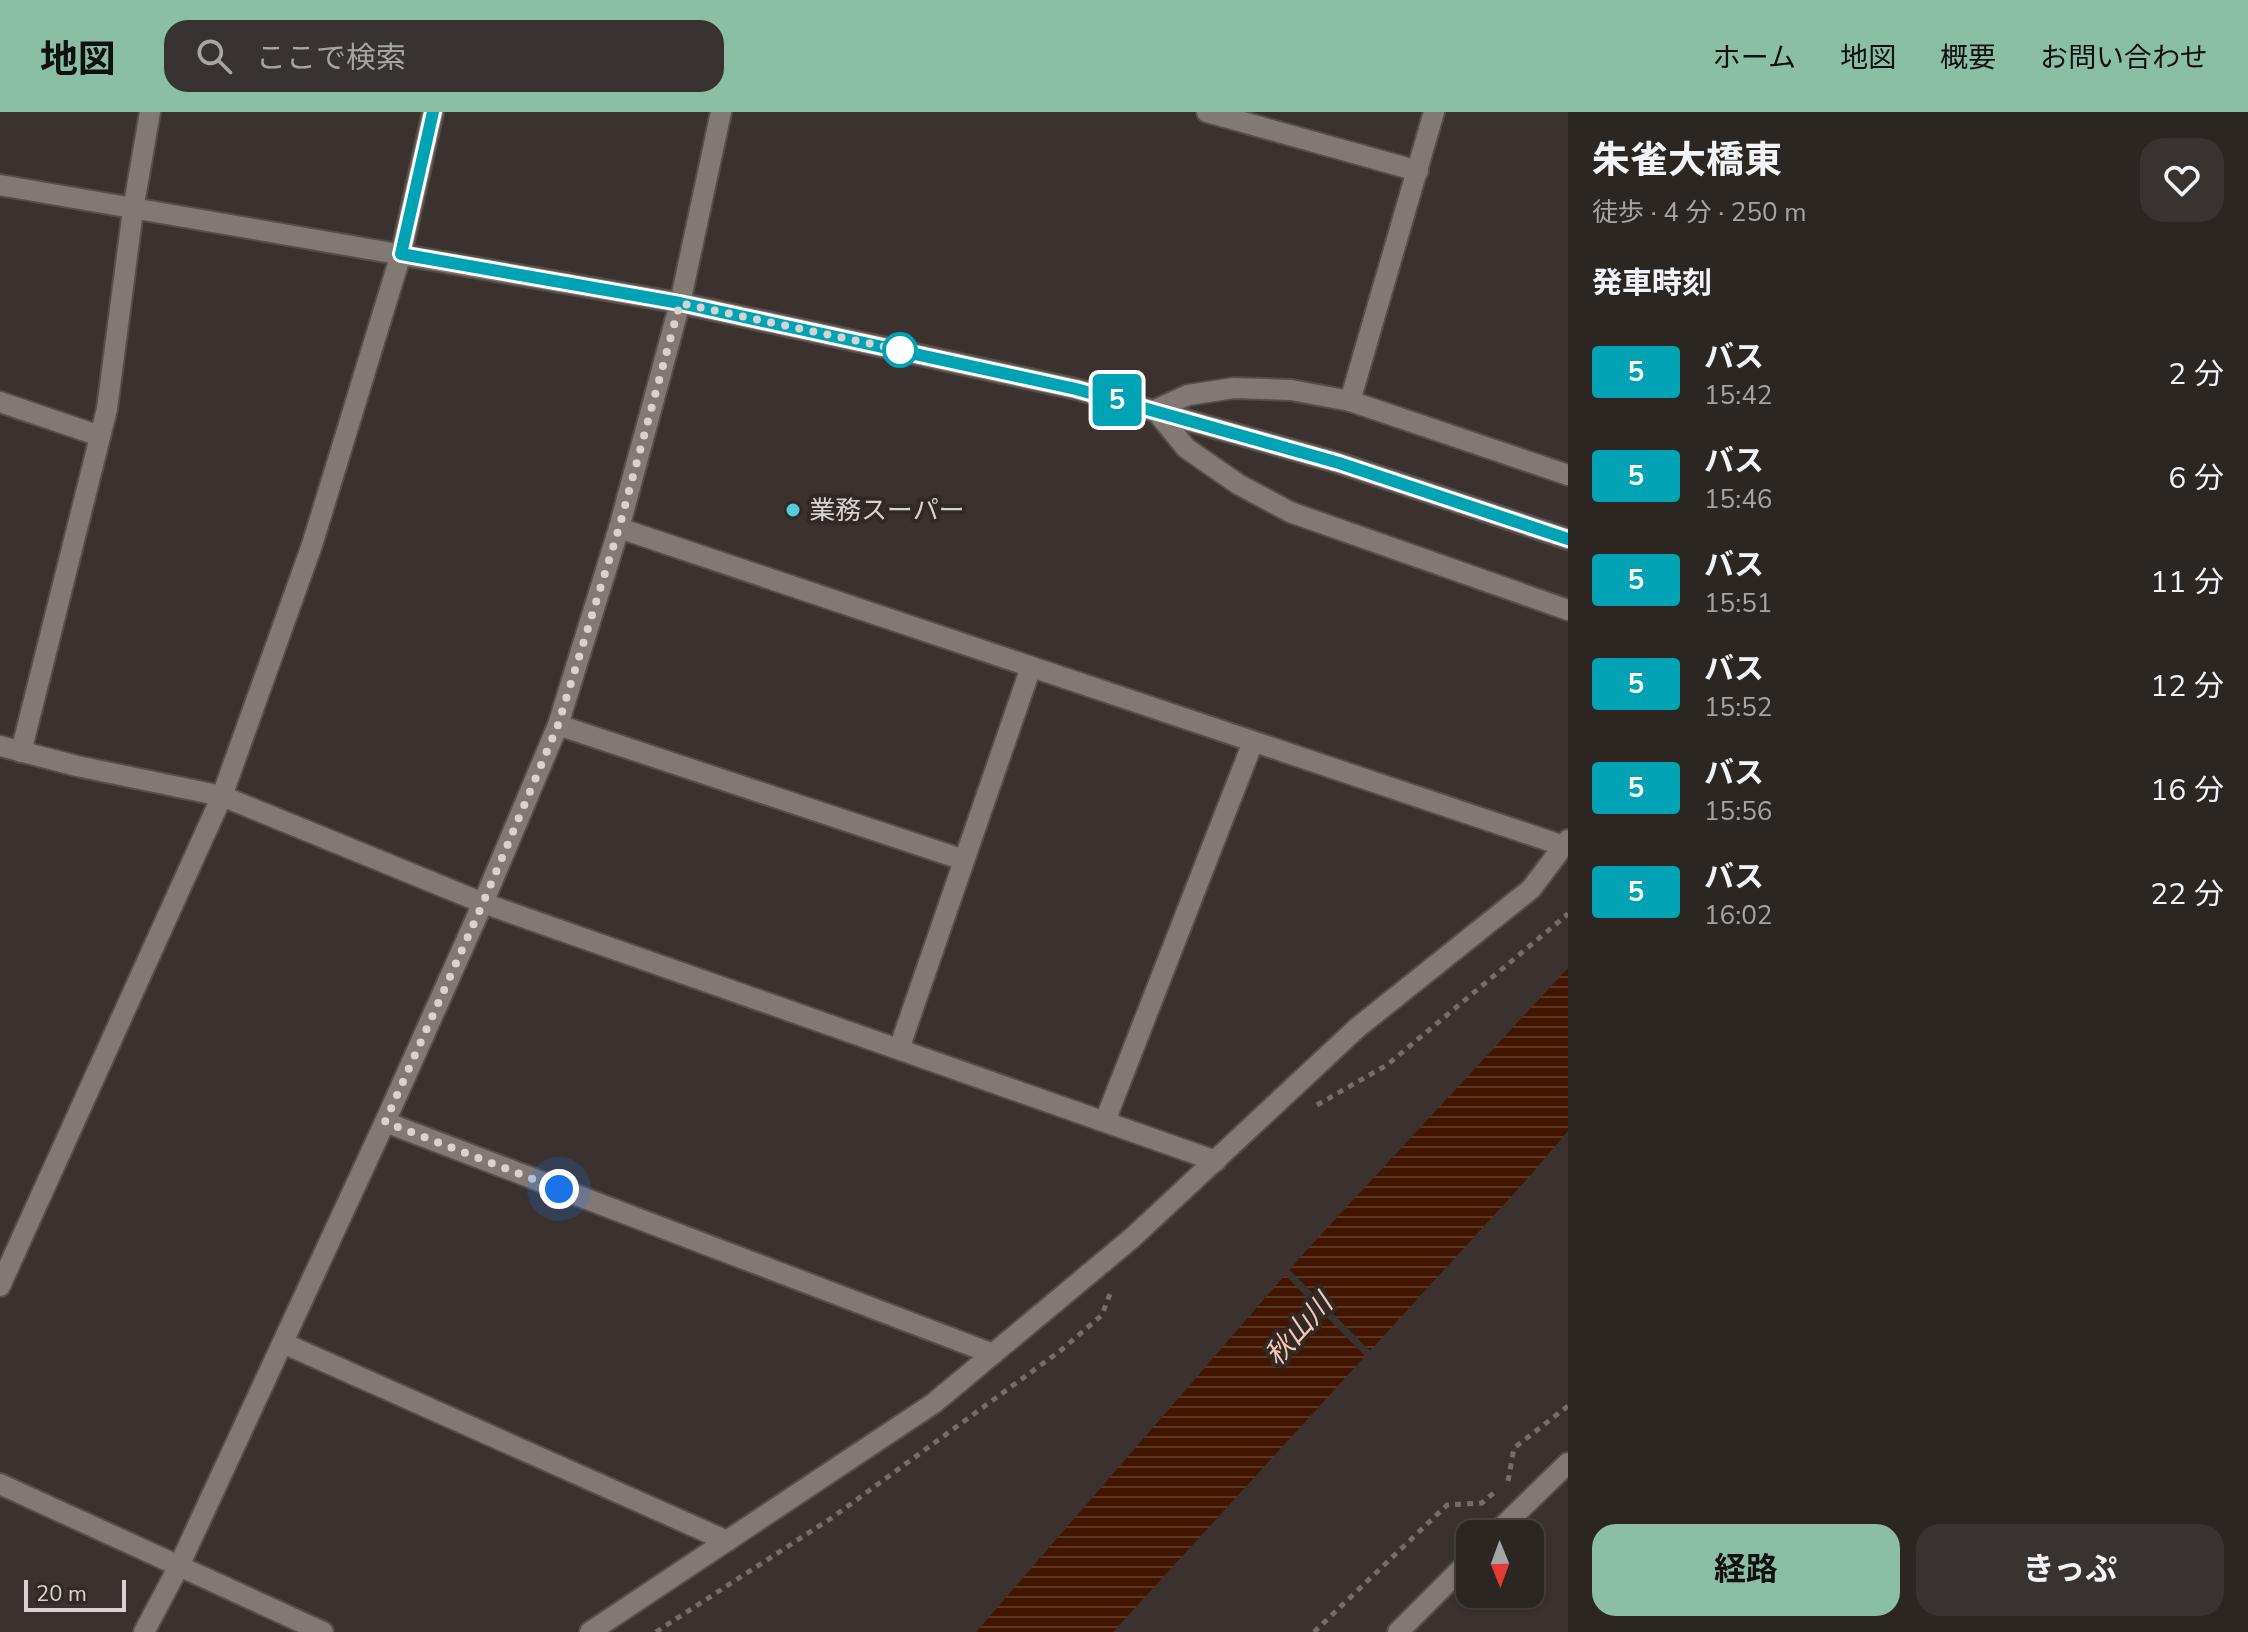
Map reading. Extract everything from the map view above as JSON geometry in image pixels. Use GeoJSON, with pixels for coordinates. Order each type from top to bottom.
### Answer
{"type":"FeatureCollection","features":[{"type":"Feature","properties":{"kind":"street"},"geometry":{"type":"LineString","coordinates":[[21,752],[107,409],[133,210],[150,112]]}},
{"type":"Feature","properties":{"kind":"street"},"geometry":{"type":"LineString","coordinates":[[0,1286],[222,796],[312,545],[401,254],[433,112]]}},
{"type":"Feature","properties":{"kind":"street"},"geometry":{"type":"LineString","coordinates":[[144,1632],[179,1566],[385,1122],[558,725],[619,528],[680,303],[721,112]]}},
{"type":"Feature","properties":{"kind":"street"},"geometry":{"type":"LineString","coordinates":[[1207,112],[1418,171]]}},
{"type":"Feature","properties":{"kind":"street"},"geometry":{"type":"LineString","coordinates":[[1350,401],[1434,112]]}},
{"type":"Feature","properties":{"kind":"street"},"geometry":{"type":"LineString","coordinates":[[0,185],[680,303],[1076,389],[1339,463],[1568,539]]}},
{"type":"Feature","properties":{"kind":"street"},"geometry":{"type":"LineString","coordinates":[[1155,410],[1188,395],[1234,388],[1291,390],[1350,401],[1568,475]]}},
{"type":"Feature","properties":{"kind":"street"},"geometry":{"type":"LineString","coordinates":[[0,402],[100,436]]}},
{"type":"Feature","properties":{"kind":"street"},"geometry":{"type":"LineString","coordinates":[[1155,410],[1186,448],[1238,484],[1290,512],[1568,610]]}},
{"type":"Feature","properties":{"kind":"street"},"geometry":{"type":"LineString","coordinates":[[590,1632],[934,1403],[1132,1238],[1357,1028],[1531,889],[1566,843],[1253,742],[619,528]]}},
{"type":"Feature","properties":{"kind":"street"},"geometry":{"type":"LineString","coordinates":[[899,1049],[1031,667]]}},
{"type":"Feature","properties":{"kind":"street"},"geometry":{"type":"LineString","coordinates":[[558,725],[964,860]]}},
{"type":"Feature","properties":{"kind":"street"},"geometry":{"type":"LineString","coordinates":[[1105,1121],[1253,742]]}},
{"type":"Feature","properties":{"kind":"street"},"geometry":{"type":"LineString","coordinates":[[0,746],[222,796],[483,903],[1216,1161]]}},
{"type":"Feature","properties":{"kind":"street"},"geometry":{"type":"LineString","coordinates":[[385,1122],[993,1354]]}},
{"type":"Feature","properties":{"kind":"street"},"geometry":{"type":"LineString","coordinates":[[283,1343],[727,1541]]}},
{"type":"Feature","properties":{"kind":"street"},"geometry":{"type":"LineString","coordinates":[[1509,1520],[1568,1463]]}},
{"type":"Feature","properties":{"kind":"street"},"geometry":{"type":"LineString","coordinates":[[0,1484],[323,1632]]}},
{"type":"Feature","properties":{"kind":"street"},"geometry":{"type":"LineString","coordinates":[[1398,1632],[1456,1574]]}},
{"type":"Feature","properties":{"kind":"path"},"geometry":{"type":"LineString","coordinates":[[1306,1107],[1321,1104],[1387,1065],[1568,914]]}},
{"type":"Feature","properties":{"kind":"path"},"geometry":{"type":"LineString","coordinates":[[1314,1632],[1447,1505],[1482,1503],[1509,1481],[1514,1448],[1568,1406]]}},
{"type":"Feature","properties":{"kind":"water","name":"秋山川"},"geometry":{"type":"Polygon","coordinates":[[[1568,968],[1568,1131],[1528,1178],[1113,1632],[976,1632],[1304,1253],[1568,968]]]}},
{"type":"Feature","properties":{"kind":"pier"},"geometry":{"type":"Polygon","coordinates":[[[1287,1267],[1373,1354],[1368,1359],[1282,1272],[1287,1267]]]}},
{"type":"Feature","properties":{"kind":"bus line","name":"5"},"geometry":{"type":"LineString","coordinates":[[433,112],[401,254],[680,303],[1076,389],[1339,463],[1568,539]]}},
{"type":"Feature","properties":{"kind":"place","name":"業務スーパー"},"geometry":{"type":"Point","coordinates":[793,510]}},
{"type":"Feature","properties":{"kind":"route"},"geometry":{"type":"LineString","coordinates":[[559,1189],[385,1122],[558,725],[619,528],[680,303],[900,350]]}}]}
